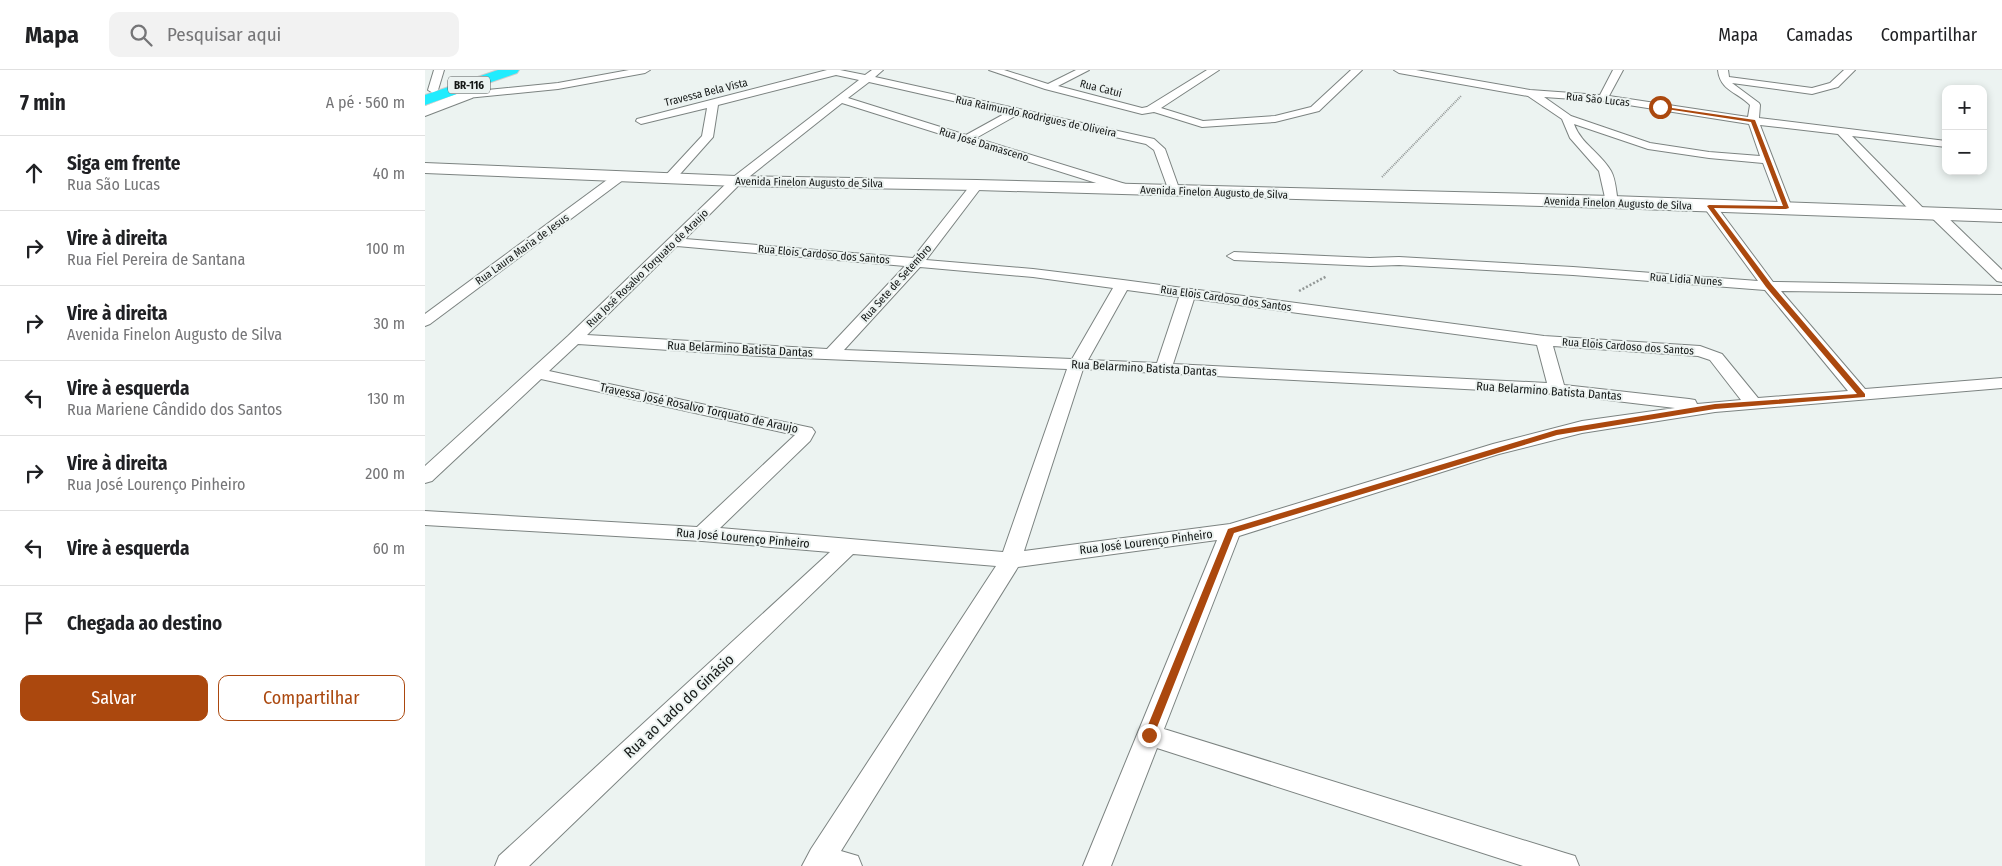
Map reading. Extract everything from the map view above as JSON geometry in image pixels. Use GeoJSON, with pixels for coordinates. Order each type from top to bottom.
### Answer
{"type":"FeatureCollection","features":[{"type":"Feature","properties":{"kind":"highway","name":"BR-116"},"geometry":{"type":"LineString","coordinates":[[431,94],[491,70]]}},
{"type":"Feature","properties":{"kind":"highway","name":"BR-116"},"geometry":{"type":"LineString","coordinates":[[431,94],[513,70]]}},
{"type":"Feature","properties":{"kind":"street"},"geometry":{"type":"LineString","coordinates":[[440,70],[431,94],[467,95],[543,88],[645,70]]}},
{"type":"Feature","properties":{"kind":"street"},"geometry":{"type":"LineString","coordinates":[[425,74],[440,70]]}},
{"type":"Feature","properties":{"kind":"street","name":"Rua Catui"},"geometry":{"type":"LineString","coordinates":[[994,70],[1049,87],[1148,109],[1202,124],[1275,119],[1315,109],[1357,70]]}},
{"type":"Feature","properties":{"kind":"street"},"geometry":{"type":"LineString","coordinates":[[1049,87],[1083,70]]}},
{"type":"Feature","properties":{"kind":"street"},"geometry":{"type":"LineString","coordinates":[[1148,109],[1214,70]]}},
{"type":"Feature","properties":{"kind":"street","name":"Rua São Lucas"},"geometry":{"type":"LineString","coordinates":[[1399,70],[1477,80],[1530,92],[1603,98],[1753,121],[1942,144]]}},
{"type":"Feature","properties":{"kind":"street"},"geometry":{"type":"LineString","coordinates":[[1603,98],[1618,70]]}},
{"type":"Feature","properties":{"kind":"street"},"geometry":{"type":"LineString","coordinates":[[1723,74],[1813,91],[1834,86],[1850,70]]}},
{"type":"Feature","properties":{"kind":"street"},"geometry":{"type":"LineString","coordinates":[[834,71],[872,74]]}},
{"type":"Feature","properties":{"kind":"street","name":"Travessa Bela Vista"},"geometry":{"type":"LineString","coordinates":[[641,121],[713,104],[834,71]]}},
{"type":"Feature","properties":{"kind":"street","name":"Rua José Rosalvo Torquato de Araujo"},"geometry":{"type":"LineString","coordinates":[[425,477],[574,339],[675,242],[735,181],[872,74]]}},
{"type":"Feature","properties":{"kind":"street","name":"Rua Raimundo Rodrigues de Oliveira"},"geometry":{"type":"LineString","coordinates":[[872,74],[1017,111],[1150,141],[1159,149],[1174,190]]}},
{"type":"Feature","properties":{"kind":"street"},"geometry":{"type":"LineString","coordinates":[[1723,74],[1727,85],[1752,101],[1755,105],[1753,121],[1786,208]]}},
{"type":"Feature","properties":{"kind":"street"},"geometry":{"type":"LineString","coordinates":[[1530,92],[1567,118],[1633,142],[1663,149],[1768,160]]}},
{"type":"Feature","properties":{"kind":"street"},"geometry":{"type":"LineString","coordinates":[[425,111],[467,95]]}},
{"type":"Feature","properties":{"kind":"street"},"geometry":{"type":"LineString","coordinates":[[1554,109],[1586,98]]}},
{"type":"Feature","properties":{"kind":"street","name":"Rua José Damasceno"},"geometry":{"type":"LineString","coordinates":[[841,99],[1128,189]]}},
{"type":"Feature","properties":{"kind":"street"},"geometry":{"type":"LineString","coordinates":[[669,179],[708,136],[713,104]]}},
{"type":"Feature","properties":{"kind":"street"},"geometry":{"type":"LineString","coordinates":[[966,139],[1017,111]]}},
{"type":"Feature","properties":{"kind":"street"},"geometry":{"type":"LineString","coordinates":[[1567,118],[1569,130],[1607,174],[1611,202]]}},
{"type":"Feature","properties":{"kind":"street"},"geometry":{"type":"LineString","coordinates":[[1841,131],[1929,214],[2002,278]]}},
{"type":"Feature","properties":{"kind":"street"},"geometry":{"type":"LineString","coordinates":[[1577,140],[1633,142]]}},
{"type":"Feature","properties":{"kind":"street","name":"Avenida Finelon Augusto de Silva"},"geometry":{"type":"LineString","coordinates":[[425,168],[669,179],[977,185],[1611,202],[2002,216]]}},
{"type":"Feature","properties":{"kind":"street","name":"Rua Laura Maria de Jesus"},"geometry":{"type":"LineString","coordinates":[[427,319],[619,177]]}},
{"type":"Feature","properties":{"kind":"street","name":"Rua Sete de Setembro"},"geometry":{"type":"LineString","coordinates":[[831,354],[917,262],[977,185]]}},
{"type":"Feature","properties":{"kind":"street"},"geometry":{"type":"LineString","coordinates":[[1709,206],[1769,286],[1862,396]]}},
{"type":"Feature","properties":{"kind":"street","name":"Rua Elois Cardoso dos Santos"},"geometry":{"type":"LineString","coordinates":[[675,242],[1033,273],[1544,341],[1709,353],[1716,357],[1754,404]]}},
{"type":"Feature","properties":{"kind":"street","name":"Rua Lidia Nunes"},"geometry":{"type":"LineString","coordinates":[[1234,256],[1370,262],[1399,261],[1573,271],[1769,286],[2002,290]]}},
{"type":"Feature","properties":{"kind":"street"},"geometry":{"type":"LineString","coordinates":[[848,866],[819,862],[1011,560],[1077,364],[1123,284]]}},
{"type":"Feature","properties":{"kind":"street"},"geometry":{"type":"LineString","coordinates":[[1163,369],[1188,293]]}},
{"type":"Feature","properties":{"kind":"street","name":"Rua Belarmino Batista Dantas"},"geometry":{"type":"LineString","coordinates":[[574,339],[831,354],[1077,364],[1557,389],[1715,407]]}},
{"type":"Feature","properties":{"kind":"street"},"geometry":{"type":"LineString","coordinates":[[1544,341],[1557,389]]}},
{"type":"Feature","properties":{"kind":"street","name":"Travessa José Rosalvo Torquato de Araujo"},"geometry":{"type":"LineString","coordinates":[[536,373],[806,432],[702,534]]}},
{"type":"Feature","properties":{"kind":"street","name":"Rua José Lourenço Pinheiro"},"geometry":{"type":"LineString","coordinates":[[425,518],[702,534],[1011,560],[1231,531],[1556,432],[1715,407],[2002,383]]}},
{"type":"Feature","properties":{"kind":"street"},"geometry":{"type":"LineString","coordinates":[[1097,866],[1231,531]]}},
{"type":"Feature","properties":{"kind":"street","name":"Rua ao Lado do Ginásio"},"geometry":{"type":"LineString","coordinates":[[509,866],[849,546]]}},
{"type":"Feature","properties":{"kind":"street"},"geometry":{"type":"LineString","coordinates":[[1149,735],[1565,866]]}},
{"type":"Feature","properties":{"kind":"path"},"geometry":{"type":"LineString","coordinates":[[1363,196],[1477,80]]}},
{"type":"Feature","properties":{"kind":"path"},"geometry":{"type":"LineString","coordinates":[[1276,305],[1329,275]]}},
{"type":"Feature","properties":{"kind":"route"},"geometry":{"type":"LineString","coordinates":[[1149,735],[1231,531],[1556,432],[1715,407],[1862,396],[1769,286],[1709,206],[1786,208],[1753,121],[1660,107]]}}]}
